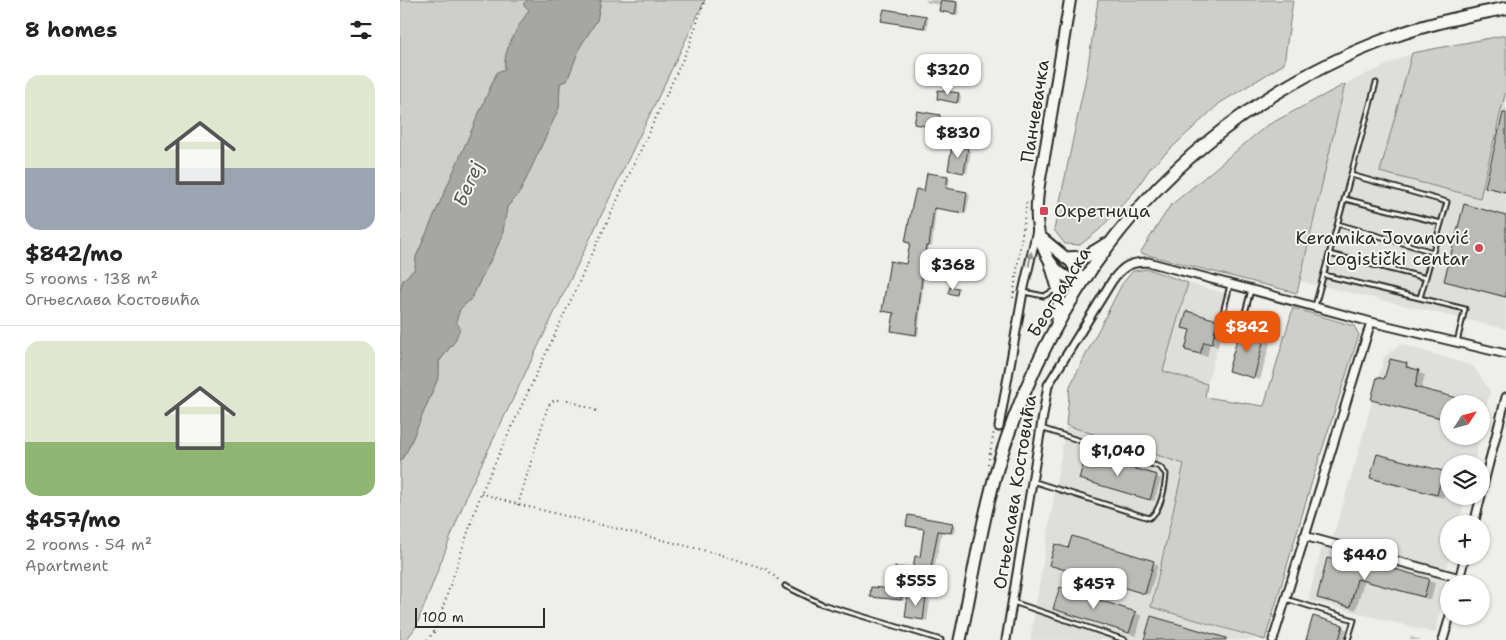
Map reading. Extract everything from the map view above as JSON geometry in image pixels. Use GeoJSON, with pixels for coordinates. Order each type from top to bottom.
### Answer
{"type":"FeatureCollection","features":[{"type":"Feature","properties":{"kind":"main road","name":"Београдска"},"geometry":{"type":"LineString","coordinates":[[960,640],[999,465],[1032,373],[1056,327],[1112,239],[1162,182],[1186,159],[1231,123],[1272,96],[1334,62],[1393,37],[1449,20],[1506,8]]}},
{"type":"Feature","properties":{"kind":"main road"},"geometry":{"type":"LineString","coordinates":[[1066,258],[1084,257],[1112,239]]}},
{"type":"Feature","properties":{"kind":"main road"},"geometry":{"type":"LineString","coordinates":[[1052,264],[1058,285],[1060,308],[1056,327]]}},
{"type":"Feature","properties":{"kind":"street","name":"Панчевачка"},"geometry":{"type":"LineString","coordinates":[[997,428],[1023,292],[1039,232],[1040,181],[1070,0]]}},
{"type":"Feature","properties":{"kind":"street"},"geometry":{"type":"LineString","coordinates":[[1039,232],[1074,266],[1083,282]]}},
{"type":"Feature","properties":{"kind":"street"},"geometry":{"type":"LineString","coordinates":[[1039,232],[1044,250],[1052,264],[1064,276],[1083,282]]}},
{"type":"Feature","properties":{"kind":"street","name":"Огњеслава Костовића"},"geometry":{"type":"LineString","coordinates":[[1006,640],[1048,385],[1112,281],[1130,263],[1148,262],[1371,322],[1506,354]]}},
{"type":"Feature","properties":{"kind":"street"},"geometry":{"type":"LineString","coordinates":[[1273,640],[1371,322]]}},
{"type":"Feature","properties":{"kind":"street"},"geometry":{"type":"LineString","coordinates":[[1490,460],[1506,398]]}},
{"type":"Feature","properties":{"kind":"street"},"geometry":{"type":"LineString","coordinates":[[1304,536],[1440,575]]}},
{"type":"Feature","properties":{"kind":"street"},"geometry":{"type":"LineString","coordinates":[[1443,640],[1447,625]]}},
{"type":"Feature","properties":{"kind":"lane"},"geometry":{"type":"LineString","coordinates":[[1315,307],[1376,83]]}},
{"type":"Feature","properties":{"kind":"lane"},"geometry":{"type":"LineString","coordinates":[[1351,175],[1447,202],[1420,298]]}},
{"type":"Feature","properties":{"kind":"lane"},"geometry":{"type":"LineString","coordinates":[[1344,199],[1441,224]]}},
{"type":"Feature","properties":{"kind":"lane"},"geometry":{"type":"LineString","coordinates":[[1338,224],[1433,252]]}},
{"type":"Feature","properties":{"kind":"lane"},"geometry":{"type":"LineString","coordinates":[[1329,254],[1426,278]]}},
{"type":"Feature","properties":{"kind":"lane"},"geometry":{"type":"LineString","coordinates":[[1324,275],[1465,309],[1456,342]]}},
{"type":"Feature","properties":{"kind":"lane"},"geometry":{"type":"LineString","coordinates":[[1218,332],[1230,284]]}},
{"type":"Feature","properties":{"kind":"lane"},"geometry":{"type":"LineString","coordinates":[[1023,292],[1044,296],[1054,291],[1058,285]]}},
{"type":"Feature","properties":{"kind":"lane"},"geometry":{"type":"LineString","coordinates":[[1242,324],[1251,290]]}},
{"type":"Feature","properties":{"kind":"lane"},"geometry":{"type":"LineString","coordinates":[[1031,480],[1149,518],[1156,512],[1165,482],[1166,474],[1160,468],[1040,428]]}},
{"type":"Feature","properties":{"kind":"lane"},"geometry":{"type":"LineString","coordinates":[[785,586],[822,604],[941,640]]}},
{"type":"Feature","properties":{"kind":"lane"},"geometry":{"type":"LineString","coordinates":[[1285,599],[1354,620],[1348,640]]}},
{"type":"Feature","properties":{"kind":"lane"},"geometry":{"type":"LineString","coordinates":[[1012,602],[1125,640]]}},
{"type":"Feature","properties":{"kind":"path"},"geometry":{"type":"LineString","coordinates":[[428,640],[435,631],[481,493],[689,46],[705,0]]}},
{"type":"Feature","properties":{"kind":"path"},"geometry":{"type":"LineString","coordinates":[[1012,305],[1027,199]]}},
{"type":"Feature","properties":{"kind":"path"},"geometry":{"type":"LineString","coordinates":[[518,505],[548,406],[554,400],[568,400],[597,411]]}},
{"type":"Feature","properties":{"kind":"path"},"geometry":{"type":"LineString","coordinates":[[987,466],[997,428]]}},
{"type":"Feature","properties":{"kind":"path"},"geometry":{"type":"LineString","coordinates":[[481,493],[518,505],[719,554],[766,569],[785,586]]}},
{"type":"Feature","properties":{"kind":"shaded area"},"geometry":{"type":"Polygon","coordinates":[[[400,0],[528,0],[524,4],[530,10],[516,31],[506,53],[505,69],[497,73],[416,257],[415,269],[403,280],[400,291],[400,0]]]}},
{"type":"Feature","properties":{"kind":"shaded area"},"geometry":{"type":"Polygon","coordinates":[[[601,0],[705,0],[468,492],[416,627],[406,640],[400,640],[400,462],[408,449],[439,376],[439,362],[455,341],[456,321],[460,309],[471,299],[502,237],[507,207],[520,192],[559,108],[560,83],[567,81],[580,47],[597,20],[601,0]]]}},
{"type":"Feature","properties":{"kind":"shaded area"},"geometry":{"type":"Polygon","coordinates":[[[1098,0],[1293,0],[1284,64],[1220,103],[1151,167],[1134,192],[1099,230],[1080,245],[1065,244],[1054,230],[1087,72],[1098,0]]]}},
{"type":"Feature","properties":{"kind":"shaded area"},"geometry":{"type":"Polygon","coordinates":[[[1506,35],[1506,90],[1480,198],[1380,172],[1412,53],[1506,35]]]}},
{"type":"Feature","properties":{"kind":"shaded area"},"geometry":{"type":"Polygon","coordinates":[[[1412,53],[1380,172],[1479,198],[1506,90],[1506,329],[1300,281],[1345,84],[1412,53]]]}},
{"type":"Feature","properties":{"kind":"shaded area"},"geometry":{"type":"Polygon","coordinates":[[[1345,84],[1297,293],[1140,253],[1170,206],[1266,126],[1345,84]]]}},
{"type":"Feature","properties":{"kind":"shaded area"},"geometry":{"type":"Polygon","coordinates":[[[1148,269],[1188,283],[1163,371],[1207,384],[1205,397],[1264,406],[1293,308],[1354,326],[1359,335],[1313,478],[1265,640],[1151,607],[1184,464],[1066,425],[1070,386],[1122,284],[1133,271],[1148,269]]]}},
{"type":"Feature","properties":{"kind":"shaded area"},"geometry":{"type":"Polygon","coordinates":[[[1188,283],[1232,295],[1207,384],[1163,371],[1188,283]]]}},
{"type":"Feature","properties":{"kind":"shaded area"},"geometry":{"type":"Polygon","coordinates":[[[1400,344],[1473,366],[1490,391],[1489,395],[1440,395],[1440,445],[1478,445],[1476,455],[1440,455],[1440,505],[1463,505],[1461,515],[1440,515],[1440,565],[1447,565],[1446,570],[1332,540],[1360,447],[1384,357],[1400,344]]]}},
{"type":"Feature","properties":{"kind":"shaded area"},"geometry":{"type":"Polygon","coordinates":[[[1066,425],[1184,464],[1151,606],[1258,640],[1030,640],[1066,425]]]}},
{"type":"Feature","properties":{"kind":"shaded area"},"geometry":{"type":"Polygon","coordinates":[[[1322,547],[1440,578],[1440,609],[1435,633],[1308,600],[1322,547]]]}},
{"type":"Feature","properties":{"kind":"water","name":"Бегеј"},"geometry":{"type":"Polygon","coordinates":[[[528,0],[601,0],[597,20],[580,47],[567,81],[560,83],[559,108],[520,192],[507,207],[502,237],[471,299],[460,309],[456,321],[460,328],[455,341],[439,361],[439,376],[408,449],[400,462],[400,291],[403,280],[415,269],[416,257],[497,72],[505,69],[506,53],[516,31],[529,10],[523,4],[528,0]]]}},
{"type":"Feature","properties":{"kind":"building"},"geometry":{"type":"Polygon","coordinates":[[[941,0],[957,2],[955,14],[939,11],[941,0]]]}},
{"type":"Feature","properties":{"kind":"building"},"geometry":{"type":"Polygon","coordinates":[[[884,9],[926,16],[924,28],[881,21],[884,9]]]}},
{"type":"Feature","properties":{"kind":"building"},"geometry":{"type":"Polygon","coordinates":[[[938,90],[959,93],[957,103],[937,99],[938,90]]]}},
{"type":"Feature","properties":{"kind":"building"},"geometry":{"type":"Polygon","coordinates":[[[917,111],[940,115],[938,128],[914,124],[917,111]]]}},
{"type":"Feature","properties":{"kind":"building"},"geometry":{"type":"Polygon","coordinates":[[[1503,113],[1506,113],[1506,192],[1485,187],[1503,113]]]}},
{"type":"Feature","properties":{"kind":"building"},"geometry":{"type":"Polygon","coordinates":[[[952,146],[968,148],[964,173],[948,170],[952,146]]]}},
{"type":"Feature","properties":{"kind":"building"},"geometry":{"type":"Polygon","coordinates":[[[927,173],[948,176],[946,188],[967,192],[964,213],[934,208],[929,246],[926,246],[923,267],[916,335],[891,331],[894,313],[882,311],[890,261],[906,264],[910,243],[905,242],[912,206],[916,189],[924,191],[927,173]]]}},
{"type":"Feature","properties":{"kind":"building","name":"Keramika Jovanović Logistički centar"},"geometry":{"type":"Polygon","coordinates":[[[1464,204],[1506,216],[1506,297],[1444,281],[1464,204]]]}},
{"type":"Feature","properties":{"kind":"building"},"geometry":{"type":"Polygon","coordinates":[[[950,287],[958,288],[957,295],[948,293],[950,287]]]}},
{"type":"Feature","properties":{"kind":"building"},"geometry":{"type":"Polygon","coordinates":[[[1187,311],[1217,320],[1212,344],[1204,342],[1200,354],[1185,350],[1190,330],[1182,328],[1187,311]]]}},
{"type":"Feature","properties":{"kind":"building"},"geometry":{"type":"Polygon","coordinates":[[[1240,329],[1265,335],[1254,378],[1228,371],[1240,329]]]}},
{"type":"Feature","properties":{"kind":"building"},"geometry":{"type":"Polygon","coordinates":[[[1390,359],[1407,363],[1406,367],[1419,370],[1415,387],[1446,395],[1440,395],[1440,418],[1371,400],[1377,377],[1384,379],[1390,359]]]}},
{"type":"Feature","properties":{"kind":"building"},"geometry":{"type":"Polygon","coordinates":[[[1086,454],[1157,475],[1150,500],[1079,479],[1086,454]]]}},
{"type":"Feature","properties":{"kind":"building"},"geometry":{"type":"Polygon","coordinates":[[[1377,454],[1440,470],[1440,483],[1437,495],[1370,478],[1377,454]]]}},
{"type":"Feature","properties":{"kind":"building"},"geometry":{"type":"Polygon","coordinates":[[[908,515],[953,523],[951,533],[938,531],[928,583],[904,579],[901,600],[870,597],[871,587],[893,589],[895,567],[913,569],[915,556],[920,557],[924,529],[906,526],[908,515]]]}},
{"type":"Feature","properties":{"kind":"building"},"geometry":{"type":"Polygon","coordinates":[[[1072,536],[1154,561],[1145,594],[1049,565],[1055,544],[1068,548],[1072,536]]]}},
{"type":"Feature","properties":{"kind":"building"},"geometry":{"type":"Polygon","coordinates":[[[1327,558],[1362,567],[1364,560],[1429,579],[1424,597],[1357,579],[1350,607],[1317,598],[1327,558]]]}},
{"type":"Feature","properties":{"kind":"building"},"geometry":{"type":"Polygon","coordinates":[[[1060,587],[1136,612],[1129,633],[1053,609],[1060,587]]]}},
{"type":"Feature","properties":{"kind":"building"},"geometry":{"type":"Polygon","coordinates":[[[908,595],[926,597],[923,620],[905,617],[908,595]]]}},
{"type":"Feature","properties":{"kind":"building"},"geometry":{"type":"Polygon","coordinates":[[[1151,616],[1226,638],[1226,640],[1144,640],[1151,616]]]}},
{"type":"Feature","properties":{"kind":"building"},"geometry":{"type":"Polygon","coordinates":[[[1313,616],[1343,625],[1339,640],[1306,640],[1313,616]]]}},
{"type":"Feature","properties":{"kind":"place","name":"Окретница"},"geometry":{"type":"Point","coordinates":[1044,211]}},
{"type":"Feature","properties":{"kind":"place","name":"Keramika Jovanović Logistički centar"},"geometry":{"type":"Point","coordinates":[1479,248]}}]}
